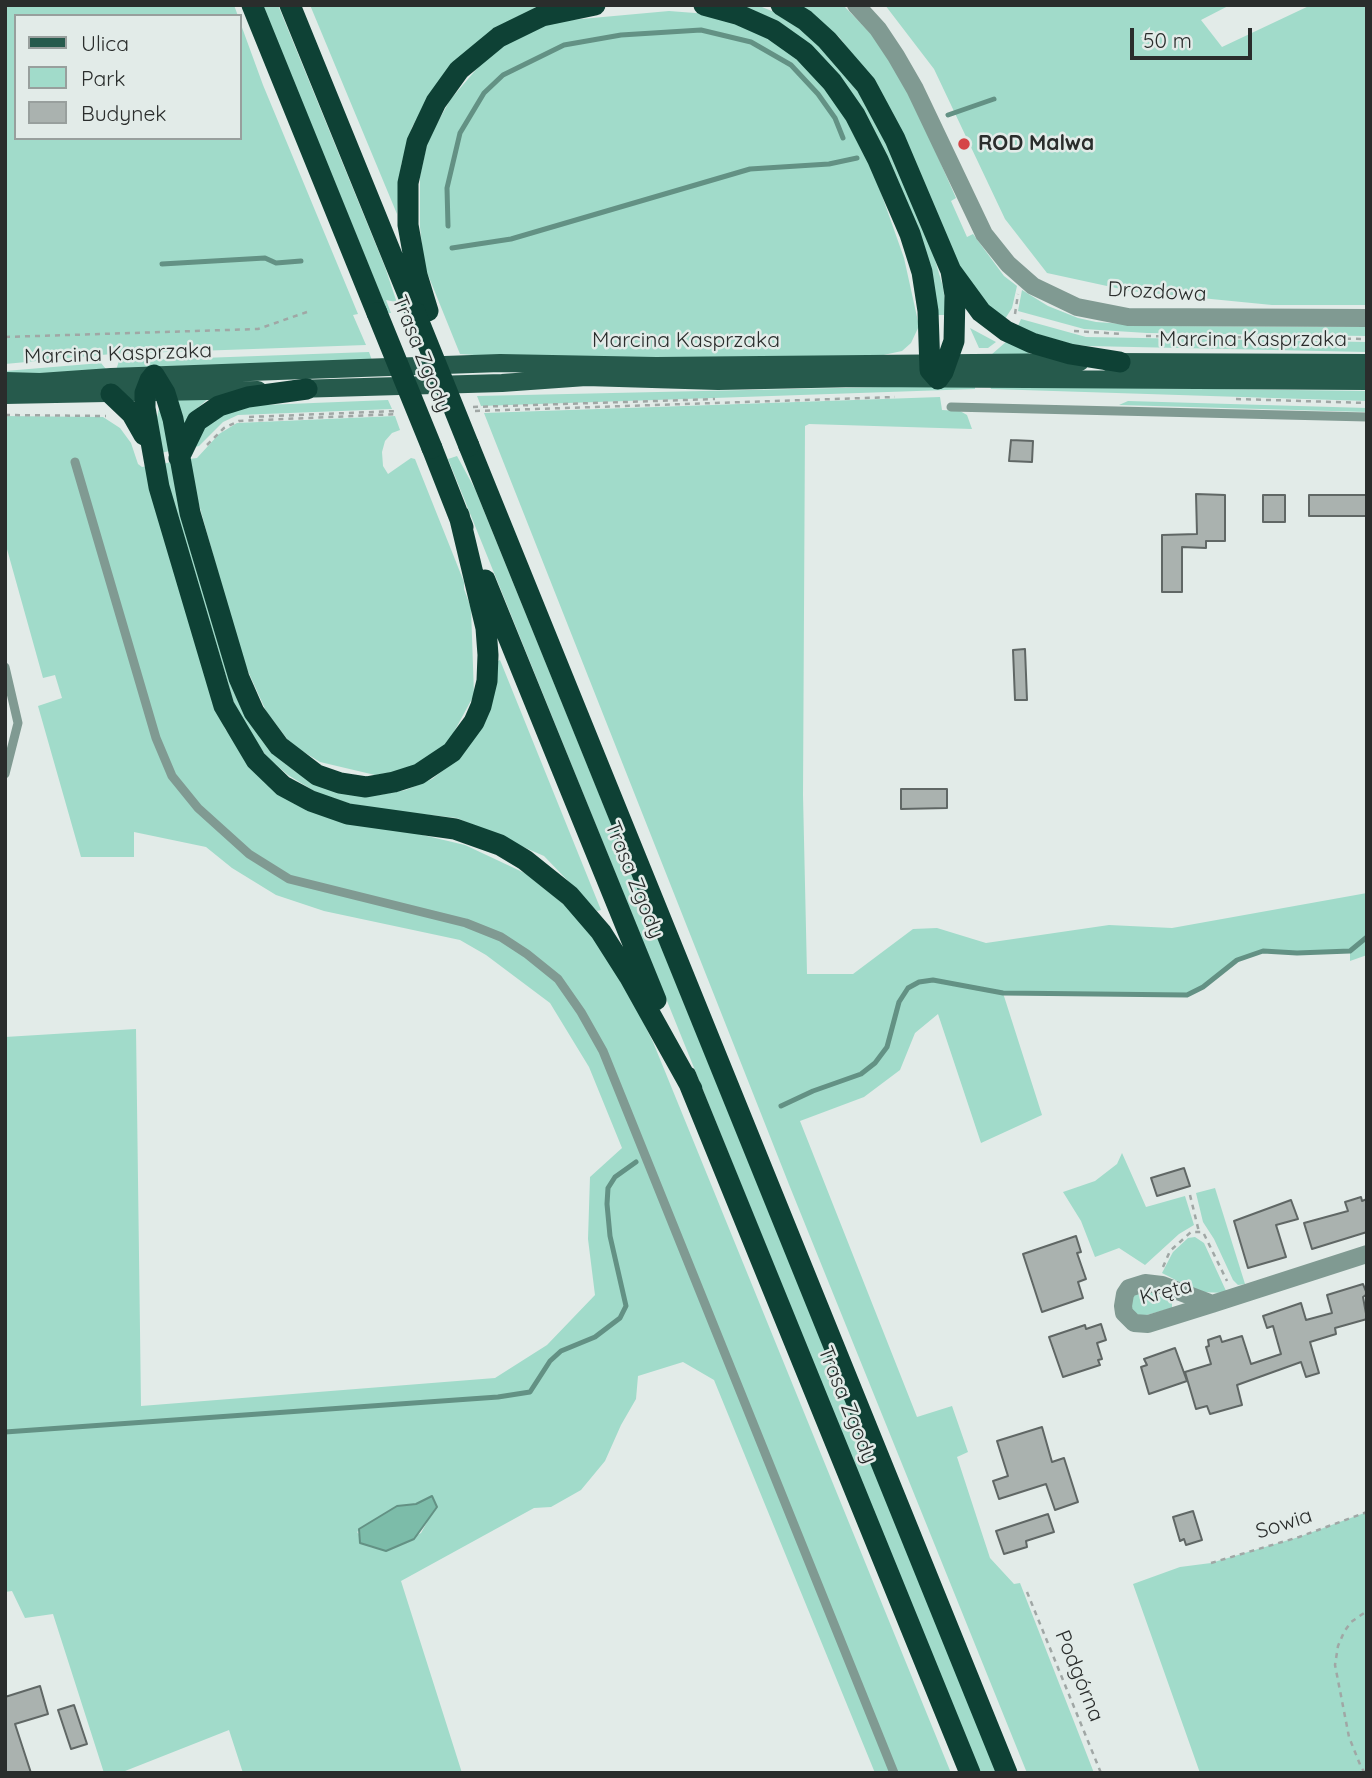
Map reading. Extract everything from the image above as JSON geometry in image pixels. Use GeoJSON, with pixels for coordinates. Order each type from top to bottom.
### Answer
{"type":"FeatureCollection","features":[{"type":"Feature","properties":{"kind":"highway","name":"Trasa Zgody"},"geometry":{"type":"LineString","coordinates":[[252,5],[970,1773]]}},
{"type":"Feature","properties":{"kind":"highway","name":"Trasa Zgody"},"geometry":{"type":"LineString","coordinates":[[290,5],[462,408],[469,446],[1007,1773]]}},
{"type":"Feature","properties":{"kind":"highway"},"geometry":{"type":"LineString","coordinates":[[421,312],[408,225],[408,183],[417,142],[436,102],[459,70],[499,37],[542,16],[595,5]]}},
{"type":"Feature","properties":{"kind":"highway"},"geometry":{"type":"LineString","coordinates":[[704,5],[737,13],[774,30],[804,52],[832,82],[855,115],[910,234],[922,272],[938,368]]}},
{"type":"Feature","properties":{"kind":"highway"},"geometry":{"type":"LineString","coordinates":[[781,5],[827,40],[866,85],[895,139],[951,271],[981,312],[1018,337],[1070,354],[1120,362]]}},
{"type":"Feature","properties":{"kind":"highway"},"geometry":{"type":"LineString","coordinates":[[938,368],[954,341],[956,321],[951,271]]}},
{"type":"Feature","properties":{"kind":"highway"},"geometry":{"type":"LineString","coordinates":[[154,387],[173,419],[190,513],[233,659],[254,712],[279,746],[317,775],[340,783],[366,787],[419,774],[452,752],[464,737],[481,706],[487,668],[486,628],[458,515]]}},
{"type":"Feature","properties":{"kind":"highway"},"geometry":{"type":"LineString","coordinates":[[153,458],[145,408],[154,387]]}},
{"type":"Feature","properties":{"kind":"highway"},"geometry":{"type":"LineString","coordinates":[[180,456],[197,421],[219,406],[248,397],[307,389]]}},
{"type":"Feature","properties":{"kind":"highway"},"geometry":{"type":"LineString","coordinates":[[111,394],[141,427],[153,458],[224,706],[256,760],[283,786],[312,802],[348,814],[455,829],[500,845],[525,860],[570,896],[601,932],[629,976],[692,1089]]}},
{"type":"Feature","properties":{"kind":"main road","name":"Marcina Kasprzaka"},"geometry":{"type":"LineString","coordinates":[[7,399],[40,382],[307,389],[502,383],[586,377],[718,381],[857,378],[938,368],[1120,362],[1367,363]]}},
{"type":"Feature","properties":{"kind":"main road","name":"Marcina Kasprzaka"},"geometry":{"type":"LineString","coordinates":[[7,399],[111,394],[154,387],[500,363],[938,368],[1367,382]]}},
{"type":"Feature","properties":{"kind":"street","name":"Drozdowa"},"geometry":{"type":"LineString","coordinates":[[856,5],[884,38],[915,89],[984,234],[1008,264],[1033,286],[1077,307],[1128,317],[1367,318]]}},
{"type":"Feature","properties":{"kind":"street","name":"Kręta"},"geometry":{"type":"LineString","coordinates":[[1212,1304],[1154,1284],[1135,1285],[1125,1293],[1122,1307],[1134,1323],[1148,1324],[1212,1304],[1367,1254]]}},
{"type":"Feature","properties":{"kind":"lane"},"geometry":{"type":"LineString","coordinates":[[951,407],[1367,417]]}},
{"type":"Feature","properties":{"kind":"lane"},"geometry":{"type":"LineString","coordinates":[[75,462],[156,738],[172,776],[198,808],[249,854],[289,879],[466,923],[501,937],[558,979],[581,1012],[603,1051],[894,1773]]}},
{"type":"Feature","properties":{"kind":"lane"},"geometry":{"type":"LineString","coordinates":[[5,774],[18,723],[6,672]]}},
{"type":"Feature","properties":{"kind":"lane"},"geometry":{"type":"LineString","coordinates":[[5,723],[18,723]]}},
{"type":"Feature","properties":{"kind":"path"},"geometry":{"type":"LineString","coordinates":[[5,337],[258,329],[307,312]]}},
{"type":"Feature","properties":{"kind":"path"},"geometry":{"type":"LineString","coordinates":[[1074,331],[1123,334]]}},
{"type":"Feature","properties":{"kind":"path"},"geometry":{"type":"LineString","coordinates":[[1135,335],[1367,339]]}},
{"type":"Feature","properties":{"kind":"path"},"geometry":{"type":"LineString","coordinates":[[462,408],[899,393]]}},
{"type":"Feature","properties":{"kind":"path"},"geometry":{"type":"LineString","coordinates":[[462,408],[906,396]]}},
{"type":"Feature","properties":{"kind":"path"},"geometry":{"type":"LineString","coordinates":[[1227,398],[1367,403]]}},
{"type":"Feature","properties":{"kind":"path"},"geometry":{"type":"LineString","coordinates":[[7,399],[106,416]]}},
{"type":"Feature","properties":{"kind":"path"},"geometry":{"type":"LineString","coordinates":[[7,399],[103,411],[114,416]]}},
{"type":"Feature","properties":{"kind":"path"},"geometry":{"type":"LineString","coordinates":[[180,456],[195,451],[221,426],[236,419],[408,410]]}},
{"type":"Feature","properties":{"kind":"path"},"geometry":{"type":"LineString","coordinates":[[180,456],[197,456],[220,431],[239,421],[404,414]]}},
{"type":"Feature","properties":{"kind":"path"},"geometry":{"type":"LineString","coordinates":[[1190,1195],[1199,1232]]}},
{"type":"Feature","properties":{"kind":"path"},"geometry":{"type":"LineString","coordinates":[[1154,1284],[1170,1251],[1191,1232],[1203,1232],[1235,1296]]}},
{"type":"Feature","properties":{"kind":"path","name":"Sowia"},"geometry":{"type":"LineString","coordinates":[[1211,1563],[1299,1537],[1367,1512]]}},
{"type":"Feature","properties":{"kind":"path","name":"Podgórna"},"geometry":{"type":"LineString","coordinates":[[1027,1592],[1101,1773]]}},
{"type":"Feature","properties":{"kind":"path"},"geometry":{"type":"LineString","coordinates":[[1365,1773],[1349,1737],[1335,1665],[1338,1646],[1344,1632],[1350,1622],[1367,1611]]}},
{"type":"Feature","properties":{"kind":"green space"},"geometry":{"type":"Polygon","coordinates":[[[5,5],[234,5],[237,14],[14,14],[14,140],[242,140],[242,27],[263,85],[358,314],[353,315],[366,345],[112,354],[5,364],[5,5]]]}},
{"type":"Feature","properties":{"kind":"green space"},"geometry":{"type":"Polygon","coordinates":[[[262,5],[278,5],[385,267],[400,312],[396,302],[386,300],[391,313],[388,313],[262,5]]]}},
{"type":"Feature","properties":{"kind":"green space"},"geometry":{"type":"Polygon","coordinates":[[[310,5],[549,5],[436,86],[412,127],[401,165],[397,214],[310,5]]]}},
{"type":"Feature","properties":{"kind":"green space"},"geometry":{"type":"Polygon","coordinates":[[[739,5],[757,5],[784,16],[825,49],[863,96],[892,152],[931,246],[943,287],[947,315],[938,315],[856,103],[739,5]]]}},
{"type":"Feature","properties":{"kind":"green space"},"geometry":{"type":"Polygon","coordinates":[[[799,5],[843,5],[875,38],[901,77],[956,198],[951,201],[967,237],[973,234],[1004,276],[1017,286],[1012,308],[1005,319],[987,305],[960,267],[875,83],[839,37],[799,5]]]}},
{"type":"Feature","properties":{"kind":"green space"},"geometry":{"type":"Polygon","coordinates":[[[885,5],[1230,5],[1201,20],[1222,47],[1311,5],[1367,5],[1367,305],[1272,305],[1130,291],[1047,273],[1005,219],[934,69],[885,5]]]}},
{"type":"Feature","properties":{"kind":"green space"},"geometry":{"type":"Polygon","coordinates":[[[669,11],[708,14],[756,29],[795,54],[837,103],[874,173],[904,258],[919,326],[911,343],[902,351],[874,357],[530,359],[460,354],[424,265],[420,227],[420,176],[428,140],[450,100],[480,65],[519,34],[559,21],[669,11]]]}},
{"type":"Feature","properties":{"kind":"green space"},"geometry":{"type":"Polygon","coordinates":[[[1022,290],[1048,306],[1096,322],[1152,326],[1367,327],[1367,336],[1147,333],[1084,329],[1018,311],[1022,290]]]}},
{"type":"Feature","properties":{"kind":"green space"},"geometry":{"type":"Polygon","coordinates":[[[1021,319],[1086,337],[1367,342],[1367,352],[1087,346],[1034,333],[1018,326],[1021,319]]]}},
{"type":"Feature","properties":{"kind":"green space"},"geometry":{"type":"Polygon","coordinates":[[[970,328],[996,342],[988,348],[979,348],[970,328]]]}},
{"type":"Feature","properties":{"kind":"green space"},"geometry":{"type":"Polygon","coordinates":[[[1007,341],[1029,353],[1029,354],[991,355],[1007,341]]]}},
{"type":"Feature","properties":{"kind":"green space"},"geometry":{"type":"Polygon","coordinates":[[[369,352],[373,363],[116,370],[119,361],[369,352]]]}},
{"type":"Feature","properties":{"kind":"green space"},"geometry":{"type":"Polygon","coordinates":[[[101,363],[106,369],[5,378],[5,371],[101,363]]]}},
{"type":"Feature","properties":{"kind":"green space"},"geometry":{"type":"Polygon","coordinates":[[[975,385],[975,389],[481,406],[477,396],[975,385]]]}},
{"type":"Feature","properties":{"kind":"green space"},"geometry":{"type":"Polygon","coordinates":[[[990,386],[1367,391],[1367,401],[991,389],[990,386]]]}},
{"type":"Feature","properties":{"kind":"green space"},"geometry":{"type":"Polygon","coordinates":[[[940,397],[942,410],[960,411],[967,415],[972,429],[805,426],[803,795],[807,974],[853,974],[913,929],[937,928],[986,943],[1109,925],[1172,928],[1367,893],[1367,955],[1350,961],[1350,951],[1263,951],[1237,960],[1203,987],[1187,995],[1003,993],[1042,1115],[981,1143],[938,1014],[915,1033],[900,1070],[864,1097],[800,1121],[917,1417],[952,1406],[968,1452],[957,1457],[990,1558],[1014,1584],[1020,1583],[1094,1773],[1027,1773],[790,1187],[484,413],[940,397]]]}},
{"type":"Feature","properties":{"kind":"green space"},"geometry":{"type":"Polygon","coordinates":[[[209,398],[194,411],[184,425],[175,399],[209,398]]]}},
{"type":"Feature","properties":{"kind":"green space"},"geometry":{"type":"Polygon","coordinates":[[[388,400],[392,409],[238,415],[223,422],[199,446],[191,448],[208,421],[239,406],[388,400]]]}},
{"type":"Feature","properties":{"kind":"green space"},"geometry":{"type":"Polygon","coordinates":[[[1128,401],[1367,408],[1367,412],[1119,405],[1128,401]]]}},
{"type":"Feature","properties":{"kind":"green space"},"geometry":{"type":"Polygon","coordinates":[[[159,409],[170,451],[160,453],[156,421],[159,409]]]}},
{"type":"Feature","properties":{"kind":"green space"},"geometry":{"type":"Polygon","coordinates":[[[5,416],[103,417],[120,428],[131,443],[138,464],[142,467],[148,466],[185,602],[225,729],[277,790],[393,828],[465,845],[531,876],[578,917],[618,971],[653,1042],[951,1773],[875,1773],[714,1380],[683,1362],[638,1376],[636,1399],[605,1461],[581,1490],[551,1507],[534,1508],[401,1581],[462,1773],[243,1773],[229,1730],[120,1773],[104,1773],[53,1614],[25,1618],[12,1591],[5,1592],[5,1037],[136,1029],[141,1406],[495,1378],[547,1345],[595,1295],[588,1239],[590,1177],[622,1148],[589,1067],[550,1003],[486,955],[460,940],[324,911],[276,895],[232,868],[206,847],[134,832],[134,857],[81,857],[38,706],[62,698],[55,675],[43,678],[5,542],[5,416]],[[432,1497],[357,1532],[370,1547],[389,1550],[421,1533],[436,1506],[432,1497]]]}},
{"type":"Feature","properties":{"kind":"green space"},"geometry":{"type":"Polygon","coordinates":[[[395,416],[400,430],[392,433],[385,441],[382,452],[383,466],[388,474],[411,458],[415,459],[464,582],[471,608],[474,695],[448,743],[411,769],[375,775],[320,762],[291,744],[266,711],[242,658],[189,469],[189,459],[197,458],[219,434],[237,423],[395,416]]]}},
{"type":"Feature","properties":{"kind":"green space"},"geometry":{"type":"Polygon","coordinates":[[[457,456],[475,489],[997,1773],[979,1773],[448,459],[457,456]]]}},
{"type":"Feature","properties":{"kind":"green space"},"geometry":{"type":"Polygon","coordinates":[[[171,462],[277,757],[296,772],[323,786],[379,795],[406,790],[432,779],[455,761],[496,662],[500,660],[601,910],[597,911],[544,856],[457,818],[385,810],[351,804],[319,794],[288,775],[268,758],[236,710],[162,464],[171,462]]]}},
{"type":"Feature","properties":{"kind":"green space"},"geometry":{"type":"Polygon","coordinates":[[[1122,1153],[1146,1207],[1185,1196],[1194,1225],[1179,1234],[1145,1265],[1119,1248],[1095,1257],[1081,1221],[1063,1192],[1095,1181],[1117,1164],[1122,1153]]]}},
{"type":"Feature","properties":{"kind":"green space"},"geometry":{"type":"Polygon","coordinates":[[[1215,1188],[1245,1284],[1238,1285],[1233,1280],[1203,1222],[1196,1193],[1215,1188]]]}},
{"type":"Feature","properties":{"kind":"green space"},"geometry":{"type":"Polygon","coordinates":[[[1195,1237],[1204,1243],[1227,1293],[1199,1292],[1162,1273],[1173,1252],[1188,1238],[1195,1237]]]}},
{"type":"Feature","properties":{"kind":"green space"},"geometry":{"type":"Polygon","coordinates":[[[1148,1291],[1172,1302],[1172,1308],[1143,1316],[1133,1313],[1129,1299],[1132,1294],[1148,1291]]]}},
{"type":"Feature","properties":{"kind":"green space"},"geometry":{"type":"Polygon","coordinates":[[[1367,1512],[1367,1773],[1200,1773],[1133,1584],[1180,1567],[1211,1563],[1299,1537],[1367,1512]]]}},
{"type":"Feature","properties":{"kind":"shaded area"},"geometry":{"type":"Polygon","coordinates":[[[432,1496],[437,1507],[414,1539],[386,1551],[360,1543],[359,1529],[397,1506],[416,1504],[432,1496]]]}},
{"type":"Feature","properties":{"kind":"building"},"geometry":{"type":"Polygon","coordinates":[[[1011,440],[1033,441],[1032,462],[1009,461],[1011,440]]]}},
{"type":"Feature","properties":{"kind":"building"},"geometry":{"type":"Polygon","coordinates":[[[1196,494],[1225,495],[1225,541],[1206,541],[1206,548],[1182,547],[1182,592],[1162,592],[1162,535],[1197,534],[1196,494]]]}},
{"type":"Feature","properties":{"kind":"building"},"geometry":{"type":"Polygon","coordinates":[[[1263,495],[1285,495],[1285,522],[1263,522],[1263,495]]]}},
{"type":"Feature","properties":{"kind":"building"},"geometry":{"type":"Polygon","coordinates":[[[1309,495],[1367,495],[1367,516],[1309,516],[1309,495]]]}},
{"type":"Feature","properties":{"kind":"building"},"geometry":{"type":"Polygon","coordinates":[[[1025,649],[1027,700],[1015,700],[1013,650],[1025,649]]]}},
{"type":"Feature","properties":{"kind":"building"},"geometry":{"type":"Polygon","coordinates":[[[901,789],[947,789],[947,808],[901,809],[901,789]]]}},
{"type":"Feature","properties":{"kind":"building"},"geometry":{"type":"Polygon","coordinates":[[[1184,1168],[1190,1186],[1157,1196],[1151,1178],[1184,1168]]]}},
{"type":"Feature","properties":{"kind":"building"},"geometry":{"type":"Polygon","coordinates":[[[1361,1197],[1362,1201],[1367,1199],[1367,1232],[1312,1249],[1304,1223],[1348,1211],[1345,1202],[1361,1197]]]}},
{"type":"Feature","properties":{"kind":"building"},"geometry":{"type":"Polygon","coordinates":[[[1291,1200],[1298,1219],[1276,1225],[1286,1257],[1248,1268],[1234,1221],[1291,1200]]]}},
{"type":"Feature","properties":{"kind":"building"},"geometry":{"type":"Polygon","coordinates":[[[1076,1236],[1081,1252],[1077,1253],[1086,1279],[1078,1282],[1083,1298],[1042,1312],[1023,1254],[1076,1236]]]}},
{"type":"Feature","properties":{"kind":"building"},"geometry":{"type":"Polygon","coordinates":[[[1363,1284],[1367,1294],[1363,1297],[1367,1319],[1335,1328],[1336,1334],[1310,1342],[1319,1373],[1306,1377],[1301,1362],[1237,1385],[1242,1405],[1210,1414],[1207,1406],[1196,1409],[1185,1372],[1211,1364],[1206,1347],[1209,1346],[1208,1340],[1220,1336],[1222,1342],[1242,1336],[1251,1364],[1281,1354],[1273,1326],[1267,1328],[1263,1316],[1301,1303],[1306,1320],[1332,1313],[1327,1295],[1363,1284]]]}},
{"type":"Feature","properties":{"kind":"building"},"geometry":{"type":"Polygon","coordinates":[[[1101,1324],[1106,1340],[1097,1343],[1102,1359],[1098,1360],[1100,1365],[1063,1377],[1049,1337],[1085,1325],[1086,1329],[1101,1324]]]}},
{"type":"Feature","properties":{"kind":"building"},"geometry":{"type":"Polygon","coordinates":[[[1175,1348],[1187,1381],[1149,1394],[1141,1367],[1147,1365],[1144,1359],[1175,1348]]]}},
{"type":"Feature","properties":{"kind":"building"},"geometry":{"type":"Polygon","coordinates":[[[1042,1427],[1052,1462],[1064,1458],[1078,1502],[1055,1510],[1046,1484],[999,1499],[993,1481],[1008,1476],[997,1441],[1042,1427]]]}},
{"type":"Feature","properties":{"kind":"building"},"geometry":{"type":"Polygon","coordinates":[[[1193,1511],[1202,1540],[1186,1545],[1184,1539],[1180,1541],[1173,1517],[1193,1511]]]}},
{"type":"Feature","properties":{"kind":"building"},"geometry":{"type":"Polygon","coordinates":[[[1048,1514],[1054,1532],[1026,1541],[1027,1547],[1004,1554],[996,1531],[1048,1514]]]}},
{"type":"Feature","properties":{"kind":"building"},"geometry":{"type":"Polygon","coordinates":[[[40,1686],[48,1714],[15,1724],[31,1773],[5,1773],[5,1697],[40,1686]]]}},
{"type":"Feature","properties":{"kind":"building"},"geometry":{"type":"Polygon","coordinates":[[[74,1705],[87,1744],[71,1749],[58,1710],[74,1705]]]}},
{"type":"Feature","properties":{"kind":"waterway"},"geometry":{"type":"LineString","coordinates":[[448,226],[447,188],[460,133],[484,93],[503,75],[564,45],[621,35],[701,30],[751,42],[791,65],[818,94],[835,118],[843,138]]}},
{"type":"Feature","properties":{"kind":"waterway"},"geometry":{"type":"LineString","coordinates":[[948,115],[994,99]]}},
{"type":"Feature","properties":{"kind":"waterway"},"geometry":{"type":"LineString","coordinates":[[452,248],[511,239],[750,169],[829,164],[857,158]]}},
{"type":"Feature","properties":{"kind":"waterway"},"geometry":{"type":"LineString","coordinates":[[162,264],[265,258],[276,263],[301,261]]}},
{"type":"Feature","properties":{"kind":"waterway"},"geometry":{"type":"LineString","coordinates":[[781,1106],[861,1074],[875,1063],[887,1047],[899,1002],[908,988],[919,982],[933,980],[1003,993],[1187,995],[1203,987],[1237,960],[1263,951],[1350,951],[1367,937]]}},
{"type":"Feature","properties":{"kind":"waterway"},"geometry":{"type":"LineString","coordinates":[[5,1432],[498,1397],[530,1392],[550,1361],[561,1351],[595,1337],[620,1318],[626,1306],[610,1236],[608,1188],[615,1177],[636,1162]]}},
{"type":"Feature","properties":{"kind":"place","name":"ROD Malwa"},"geometry":{"type":"Point","coordinates":[964,144]}}]}
